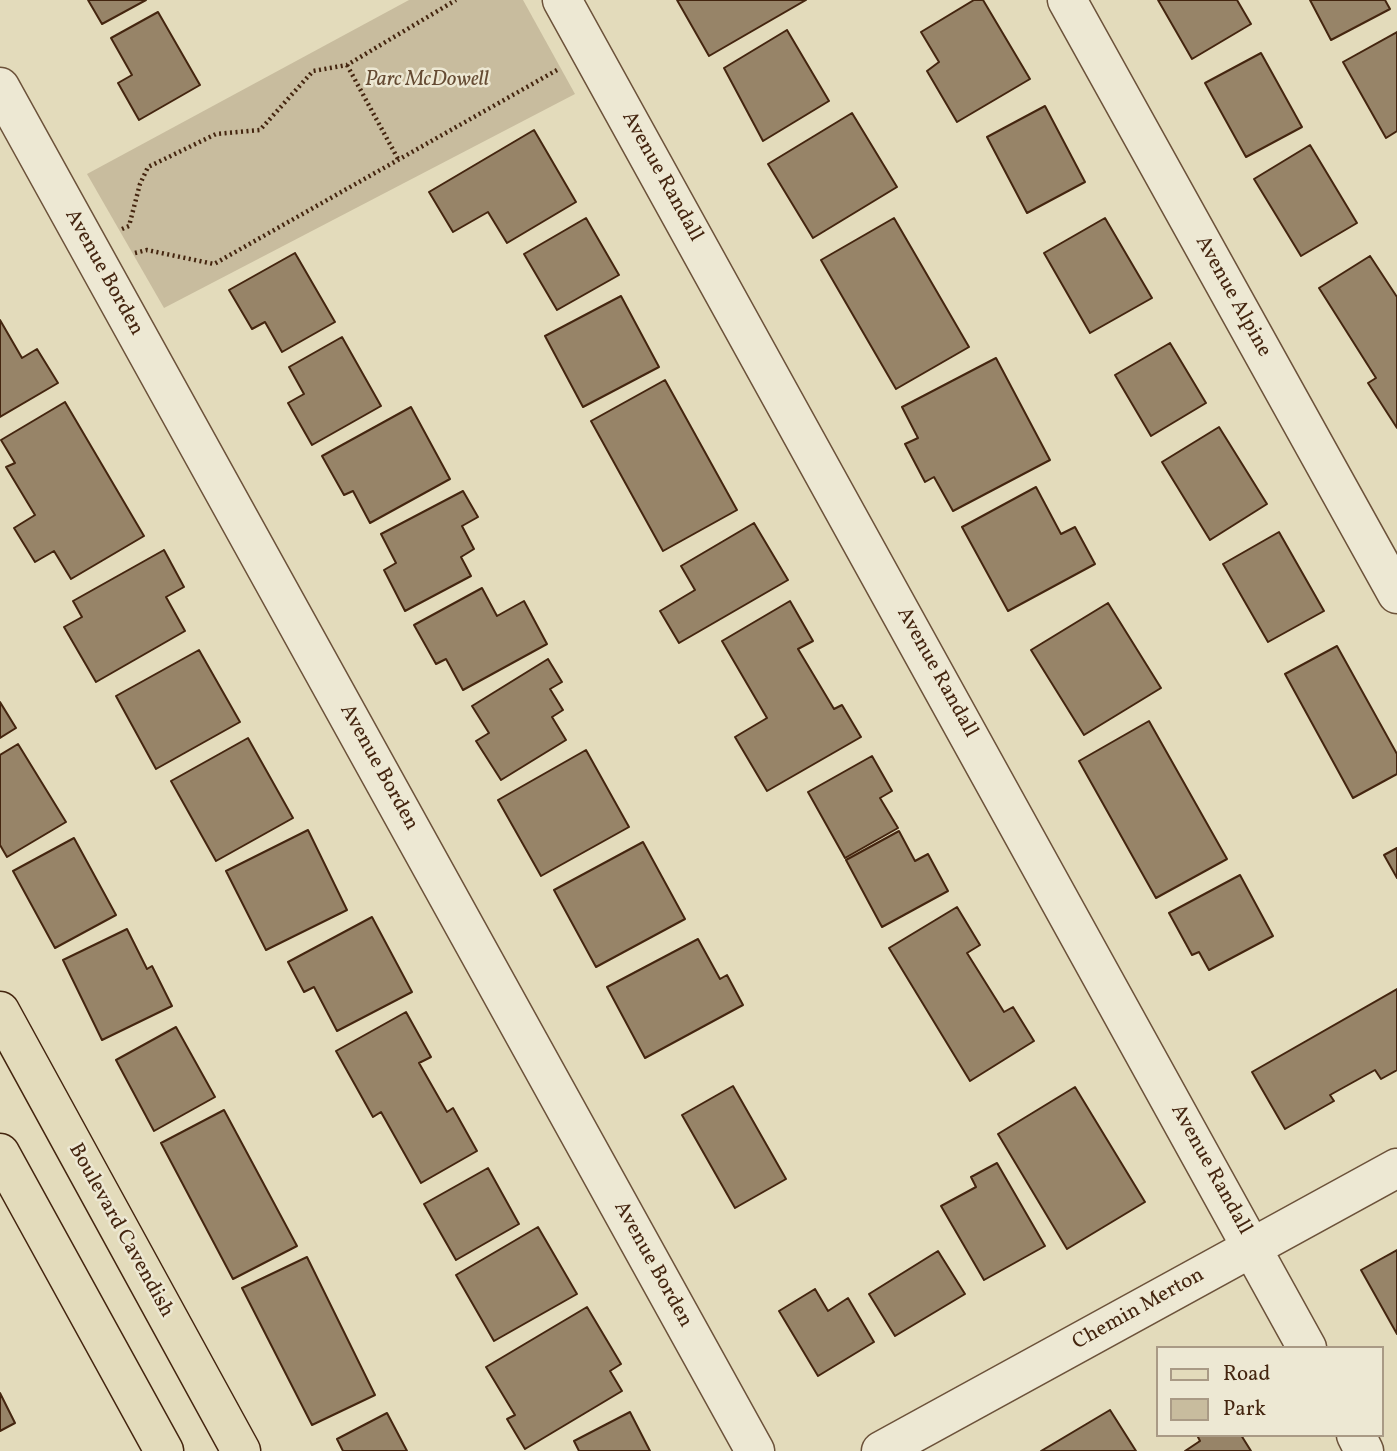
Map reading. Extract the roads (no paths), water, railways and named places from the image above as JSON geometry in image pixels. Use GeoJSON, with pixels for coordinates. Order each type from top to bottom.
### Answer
{"type":"FeatureCollection","features":[{"type":"Feature","properties":{"kind":"main road","name":"Boulevard Cavendish"},"geometry":{"type":"LineString","coordinates":[[0,1011],[241,1451]]}},
{"type":"Feature","properties":{"kind":"main road"},"geometry":{"type":"LineString","coordinates":[[0,1153],[164,1451]]}},
{"type":"Feature","properties":{"kind":"street","name":"Avenue Randall"},"geometry":{"type":"LineString","coordinates":[[562,0],[1306,1346]]}},
{"type":"Feature","properties":{"kind":"street","name":"Avenue Alpine"},"geometry":{"type":"LineString","coordinates":[[1067,0],[1397,594]]}},
{"type":"Feature","properties":{"kind":"street","name":"Avenue Borden"},"geometry":{"type":"LineString","coordinates":[[0,87],[755,1451]]}},
{"type":"Feature","properties":{"kind":"street","name":"Chemin Merton"},"geometry":{"type":"LineString","coordinates":[[881,1451],[1397,1168]]}},
{"type":"Feature","properties":{"kind":"park label","name":"Parc McDowell"},"geometry":{"type":"Point","coordinates":[427,81]}}]}
